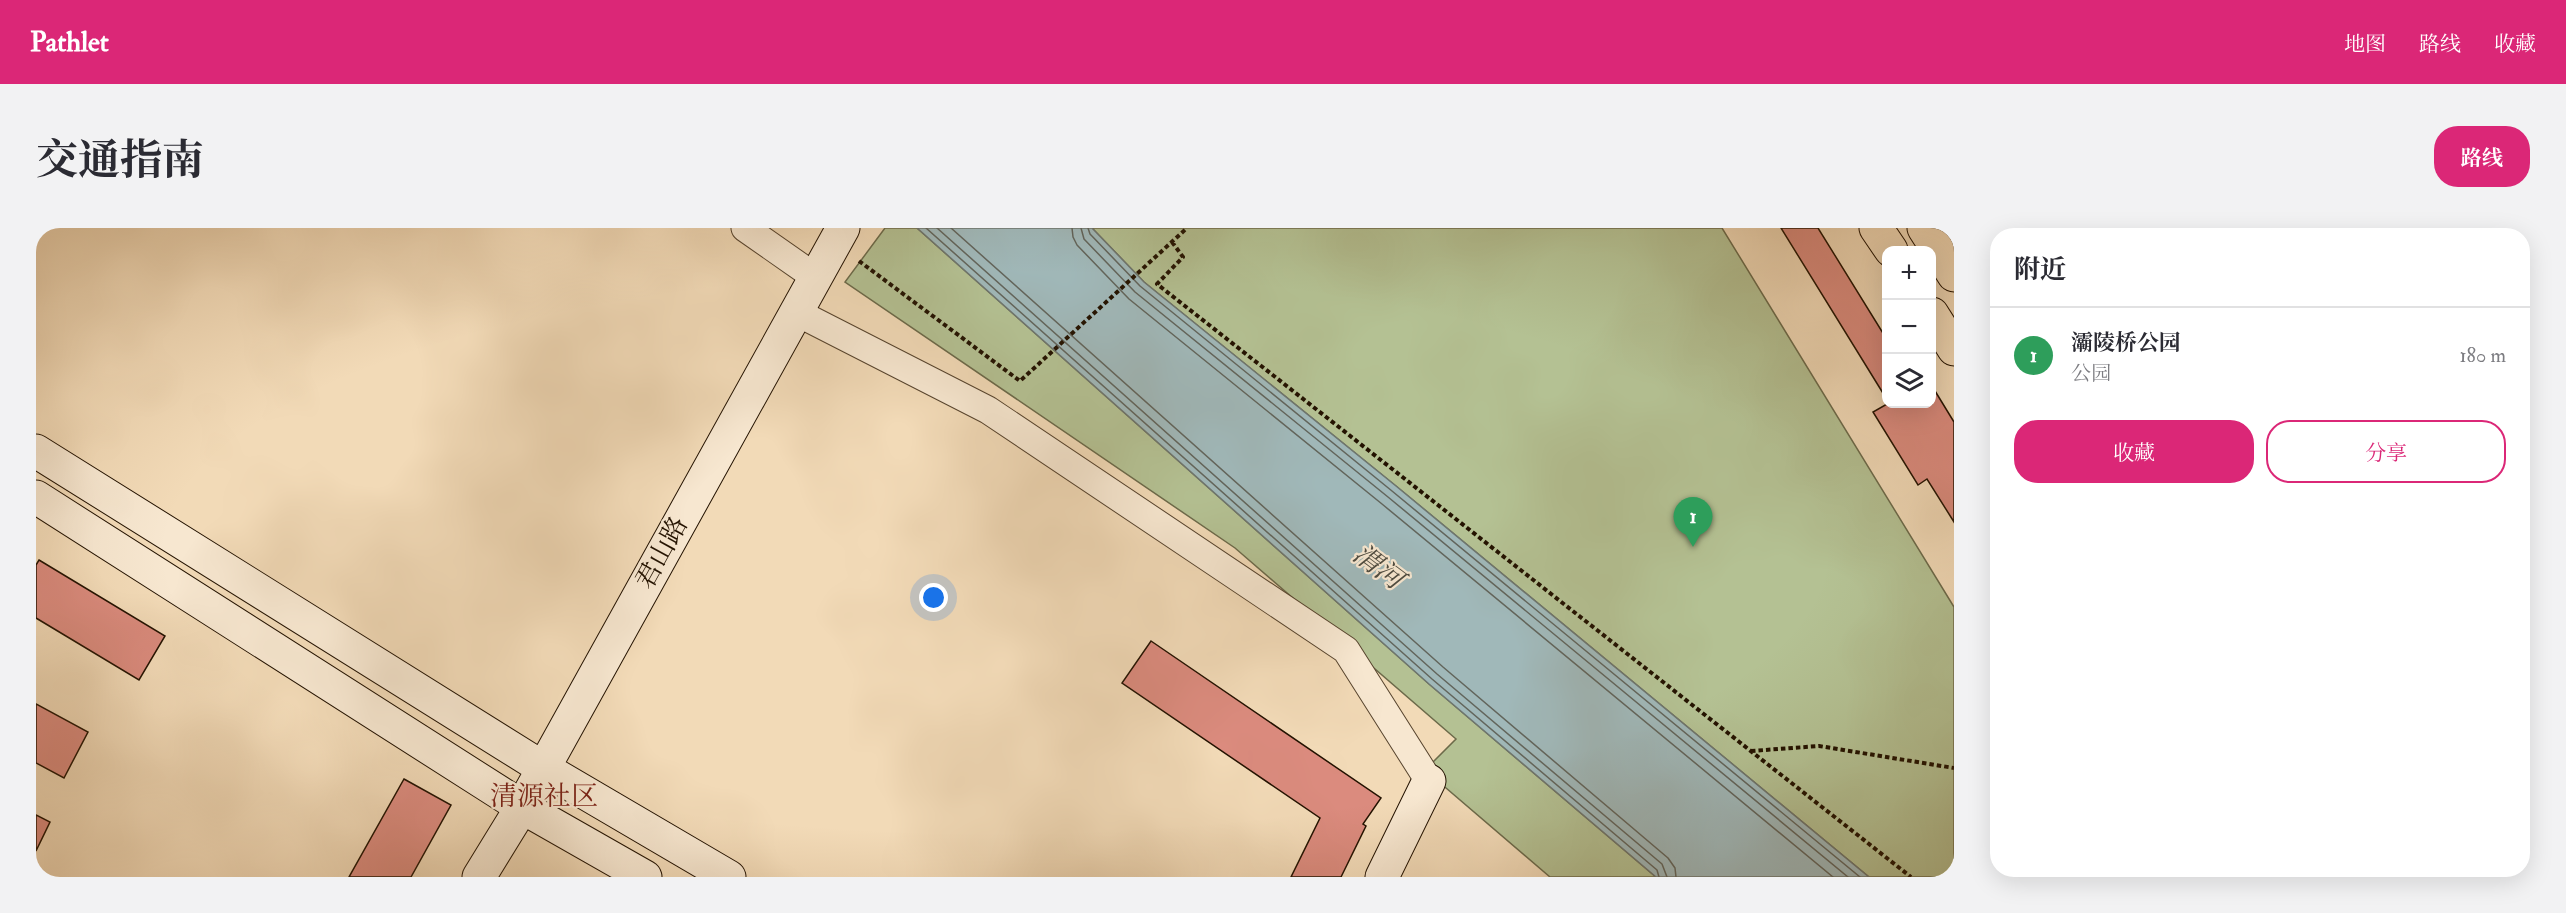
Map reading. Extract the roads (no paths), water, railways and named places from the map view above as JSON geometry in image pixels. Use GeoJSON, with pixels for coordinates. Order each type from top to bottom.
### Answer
{"type":"FeatureCollection","features":[{"type":"Feature","properties":{"kind":"highway"},"geometry":{"type":"LineString","coordinates":[[1876,228],[1888,246]]}},
{"type":"Feature","properties":{"kind":"highway"},"geometry":{"type":"LineString","coordinates":[[1924,228],[1954,275]]}},
{"type":"Feature","properties":{"kind":"highway"},"geometry":{"type":"LineString","coordinates":[[1936,320],[1954,349]]}},
{"type":"Feature","properties":{"kind":"main road","name":"君山路"},"geometry":{"type":"LineString","coordinates":[[479,877],[522,807],[838,235]]}},
{"type":"Feature","properties":{"kind":"main road"},"geometry":{"type":"LineString","coordinates":[[36,451],[543,768],[729,877]]}},
{"type":"Feature","properties":{"kind":"main road"},"geometry":{"type":"LineString","coordinates":[[36,497],[522,807],[645,877]]}},
{"type":"Feature","properties":{"kind":"main road"},"geometry":{"type":"LineString","coordinates":[[1383,877],[1429,781]]}},
{"type":"Feature","properties":{"kind":"street"},"geometry":{"type":"LineString","coordinates":[[745,228],[815,277]]}},
{"type":"Feature","properties":{"kind":"street"},"geometry":{"type":"LineString","coordinates":[[796,312],[988,410],[1346,650],[1429,781]]}},
{"type":"Feature","properties":{"kind":"water","name":"渭河"},"geometry":{"type":"Polygon","coordinates":[[[917,228],[1092,228],[1144,282],[1396,486],[1869,877],[1656,877],[1429,684],[917,228]]]}},
{"type":"Feature","properties":{"kind":"place","name":"灞陵桥公园"},"geometry":{"type":"Point","coordinates":[1693,547]}},
{"type":"Feature","properties":{"kind":"district","name":"清源社区"},"geometry":{"type":"Point","coordinates":[544,796]}}]}
